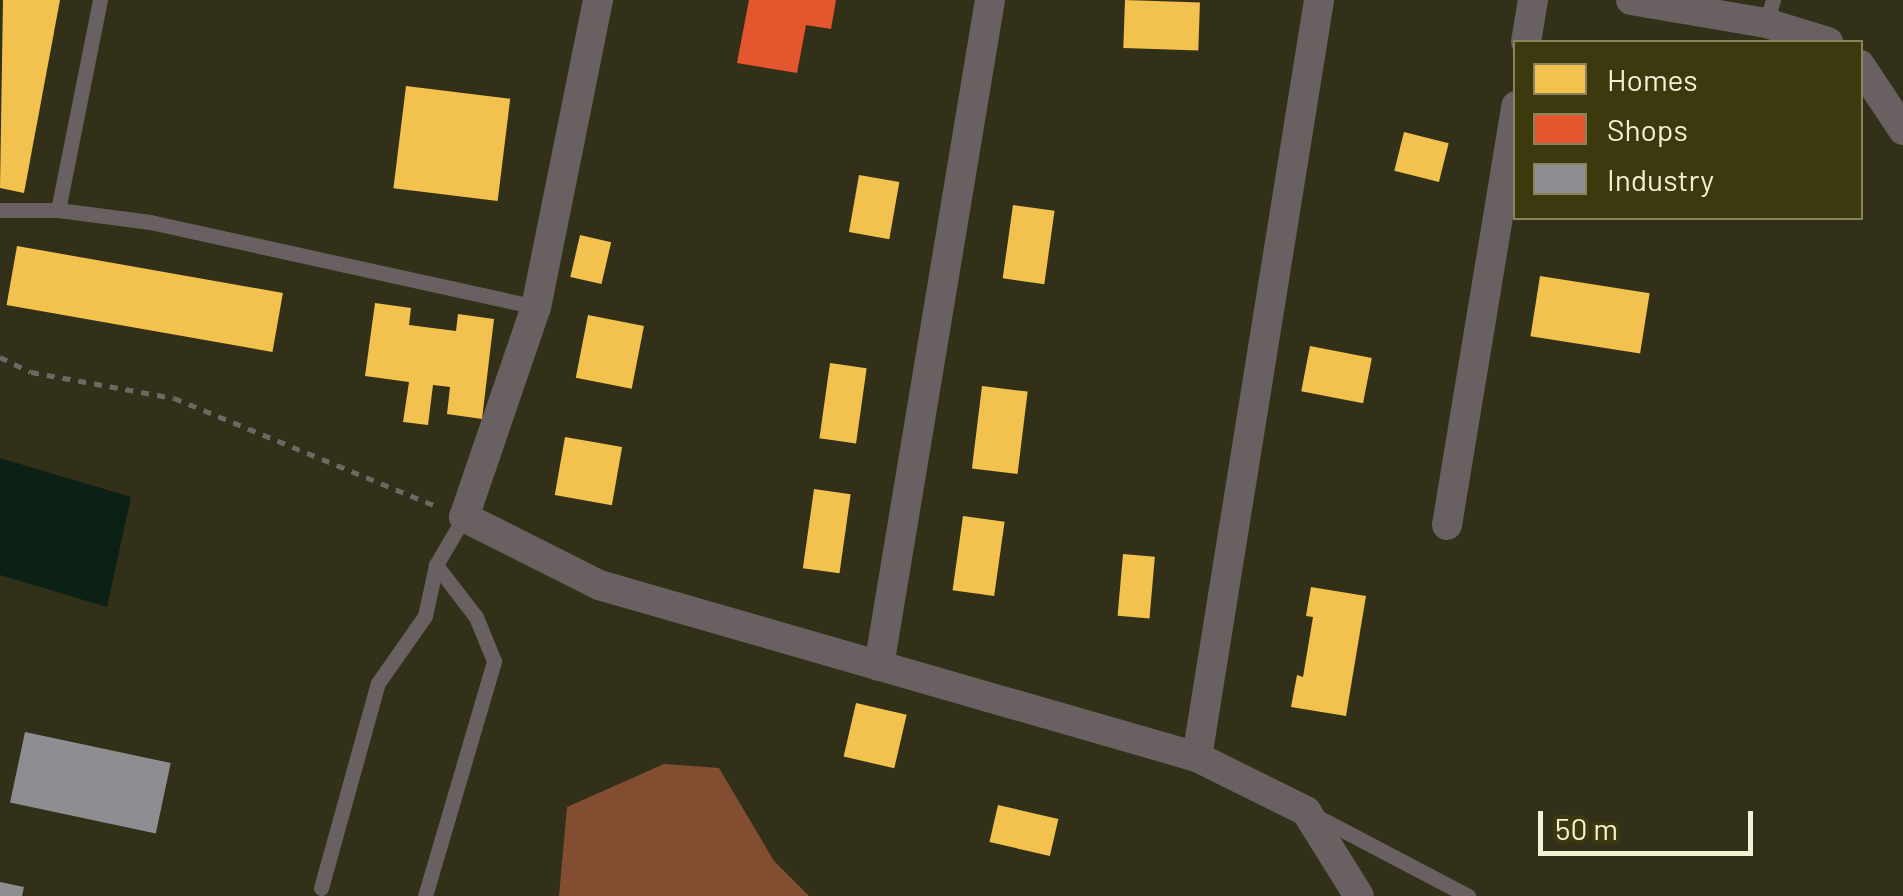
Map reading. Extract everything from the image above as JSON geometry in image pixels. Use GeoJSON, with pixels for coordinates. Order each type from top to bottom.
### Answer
{"type":"FeatureCollection","features":[{"type":"Feature","properties":{"kind":"street"},"geometry":{"type":"LineString","coordinates":[[598,0],[536,307],[464,517],[599,586],[1197,757],[1306,810],[1359,896]]}},
{"type":"Feature","properties":{"kind":"street"},"geometry":{"type":"LineString","coordinates":[[879,666],[990,0]]}},
{"type":"Feature","properties":{"kind":"street"},"geometry":{"type":"LineString","coordinates":[[1197,757],[1318,0]]}},
{"type":"Feature","properties":{"kind":"street"},"geometry":{"type":"LineString","coordinates":[[1526,40],[1533,0]]}},
{"type":"Feature","properties":{"kind":"street"},"geometry":{"type":"LineString","coordinates":[[1631,0],[1769,12],[1824,40]]}},
{"type":"Feature","properties":{"kind":"street"},"geometry":{"type":"LineString","coordinates":[[1863,69],[1903,130]]}},
{"type":"Feature","properties":{"kind":"street"},"geometry":{"type":"LineString","coordinates":[[1446,525],[1513,124]]}},
{"type":"Feature","properties":{"kind":"lane"},"geometry":{"type":"LineString","coordinates":[[58,210],[100,0]]}},
{"type":"Feature","properties":{"kind":"lane"},"geometry":{"type":"LineString","coordinates":[[0,210],[58,210],[150,222],[536,307]]}},
{"type":"Feature","properties":{"kind":"lane"},"geometry":{"type":"LineString","coordinates":[[321,888],[378,683],[425,616],[436,565],[464,517]]}},
{"type":"Feature","properties":{"kind":"lane"},"geometry":{"type":"LineString","coordinates":[[424,896],[494,661],[476,618],[436,565]]}},
{"type":"Feature","properties":{"kind":"lane"},"geometry":{"type":"LineString","coordinates":[[1306,810],[1468,896]]}},
{"type":"Feature","properties":{"kind":"path"},"geometry":{"type":"LineString","coordinates":[[0,356],[31,372],[174,398],[464,517]]}},
{"type":"Feature","properties":{"kind":"shaded area"},"geometry":{"type":"Polygon","coordinates":[[[0,458],[131,497],[107,607],[0,575],[0,458]]]}},
{"type":"Feature","properties":{"kind":"shaded area"},"geometry":{"type":"Polygon","coordinates":[[[664,764],[719,768],[774,861],[809,896],[559,896],[567,807],[664,764]]]}},
{"type":"Feature","properties":{"kind":"building: Homes"},"geometry":{"type":"Polygon","coordinates":[[[3,0],[60,0],[24,193],[0,188],[3,0]]]}},
{"type":"Feature","properties":{"kind":"building: Homes"},"geometry":{"type":"Polygon","coordinates":[[[1125,0],[1200,3],[1198,51],[1123,48],[1125,0]]]}},
{"type":"Feature","properties":{"kind":"building: Homes"},"geometry":{"type":"Polygon","coordinates":[[[406,86],[510,99],[498,201],[393,188],[406,86]]]}},
{"type":"Feature","properties":{"kind":"building: Homes"},"geometry":{"type":"Polygon","coordinates":[[[1404,132],[1449,143],[1439,182],[1394,171],[1404,132]]]}},
{"type":"Feature","properties":{"kind":"building: Homes"},"geometry":{"type":"Polygon","coordinates":[[[859,175],[899,182],[889,239],[849,232],[859,175]]]}},
{"type":"Feature","properties":{"kind":"building: Homes"},"geometry":{"type":"Polygon","coordinates":[[[1013,205],[1055,211],[1044,284],[1003,278],[1013,205]]]}},
{"type":"Feature","properties":{"kind":"building: Homes"},"geometry":{"type":"Polygon","coordinates":[[[580,235],[611,242],[602,284],[570,277],[580,235]]]}},
{"type":"Feature","properties":{"kind":"building: Homes"},"geometry":{"type":"Polygon","coordinates":[[[17,246],[283,293],[272,352],[7,305],[17,246]]]}},
{"type":"Feature","properties":{"kind":"building: Homes"},"geometry":{"type":"Polygon","coordinates":[[[1540,276],[1650,293],[1640,354],[1530,336],[1540,276]]]}},
{"type":"Feature","properties":{"kind":"building: Homes"},"geometry":{"type":"Polygon","coordinates":[[[375,303],[411,308],[409,325],[456,331],[458,314],[494,319],[482,419],[447,414],[450,387],[433,385],[428,425],[403,422],[409,382],[365,376],[375,303]]]}},
{"type":"Feature","properties":{"kind":"building: Homes"},"geometry":{"type":"Polygon","coordinates":[[[588,315],[644,326],[632,389],[576,378],[588,315]]]}},
{"type":"Feature","properties":{"kind":"building: Homes"},"geometry":{"type":"Polygon","coordinates":[[[1310,346],[1372,358],[1363,403],[1301,391],[1310,346]]]}},
{"type":"Feature","properties":{"kind":"building: Homes"},"geometry":{"type":"Polygon","coordinates":[[[830,363],[867,368],[856,443],[819,438],[830,363]]]}},
{"type":"Feature","properties":{"kind":"building: Homes"},"geometry":{"type":"Polygon","coordinates":[[[982,386],[1028,392],[1018,474],[972,468],[982,386]]]}},
{"type":"Feature","properties":{"kind":"building: Homes"},"geometry":{"type":"Polygon","coordinates":[[[565,437],[622,447],[612,505],[555,495],[565,437]]]}},
{"type":"Feature","properties":{"kind":"building: Homes"},"geometry":{"type":"Polygon","coordinates":[[[814,489],[851,494],[840,573],[803,568],[814,489]]]}},
{"type":"Feature","properties":{"kind":"building: Homes"},"geometry":{"type":"Polygon","coordinates":[[[963,516],[1005,522],[994,596],[953,590],[963,516]]]}},
{"type":"Feature","properties":{"kind":"building: Homes"},"geometry":{"type":"Polygon","coordinates":[[[1123,554],[1155,557],[1149,619],[1118,616],[1123,554]]]}},
{"type":"Feature","properties":{"kind":"building: Homes"},"geometry":{"type":"Polygon","coordinates":[[[1311,587],[1366,596],[1346,716],[1291,707],[1297,675],[1303,677],[1313,617],[1306,616],[1311,587]]]}},
{"type":"Feature","properties":{"kind":"building: Homes"},"geometry":{"type":"Polygon","coordinates":[[[856,703],[907,715],[894,768],[844,757],[856,703]]]}},
{"type":"Feature","properties":{"kind":"building: Homes"},"geometry":{"type":"Polygon","coordinates":[[[998,805],[1058,819],[1050,856],[989,842],[998,805]]]}},
{"type":"Feature","properties":{"kind":"building: Shops"},"geometry":{"type":"Polygon","coordinates":[[[749,0],[836,0],[831,29],[806,25],[797,73],[737,63],[749,0]]]}},
{"type":"Feature","properties":{"kind":"building: Industry"},"geometry":{"type":"Polygon","coordinates":[[[25,732],[171,763],[156,833],[10,802],[25,732]]]}},
{"type":"Feature","properties":{"kind":"building: Industry"},"geometry":{"type":"Polygon","coordinates":[[[0,882],[24,887],[22,896],[0,896],[0,882]]]}}]}
